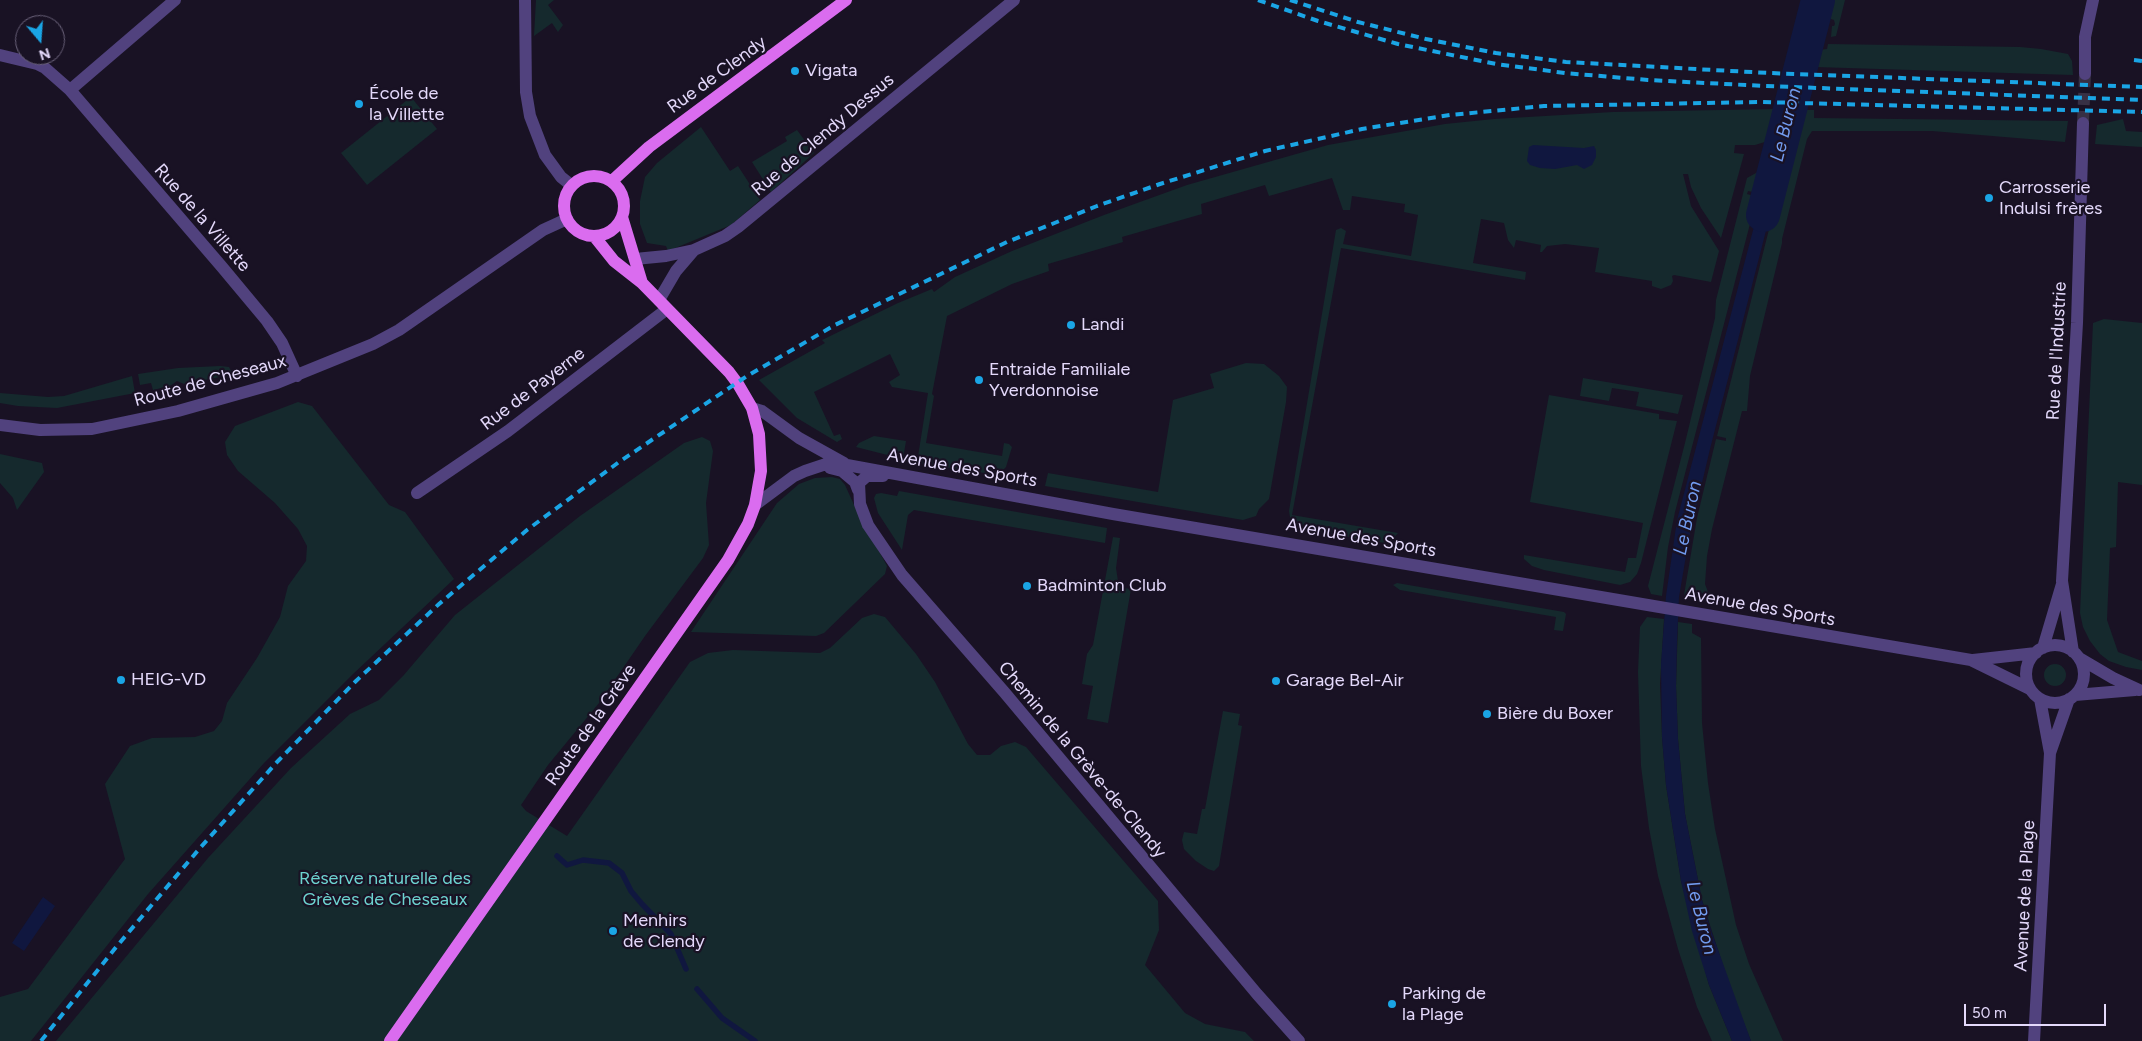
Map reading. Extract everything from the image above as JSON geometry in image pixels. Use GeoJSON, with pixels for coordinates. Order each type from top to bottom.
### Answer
{"type":"FeatureCollection","features":[{"type":"Feature","properties":{"kind":"main road","name":"Rue de Clendy"},"geometry":{"type":"LineString","coordinates":[[612,181],[649,147],[846,0]]}},
{"type":"Feature","properties":{"kind":"main road"},"geometry":{"type":"LineString","coordinates":[[595,175],[612,181],[619,188],[623,197],[624,207],[622,216],[611,230],[594,236],[583,234],[574,228],[567,219],[564,201],[571,185],[578,180],[595,175]]}},
{"type":"Feature","properties":{"kind":"main road"},"geometry":{"type":"LineString","coordinates":[[622,216],[642,283]]}},
{"type":"Feature","properties":{"kind":"main road","name":"Route de la Grève"},"geometry":{"type":"LineString","coordinates":[[390,1041],[728,560],[748,524],[755,505],[761,471],[761,454],[760,434],[752,408],[729,372],[642,283],[614,261],[594,236]]}},
{"type":"Feature","properties":{"kind":"street"},"geometry":{"type":"LineString","coordinates":[[70,90],[175,0]]}},
{"type":"Feature","properties":{"kind":"street"},"geometry":{"type":"LineString","coordinates":[[525,0],[525,82],[530,116],[545,155],[561,177],[571,185]]}},
{"type":"Feature","properties":{"kind":"street","name":"Rue de Clendy Dessus"},"geometry":{"type":"LineString","coordinates":[[635,259],[666,256],[694,250],[724,236],[764,207],[1014,0]]}},
{"type":"Feature","properties":{"kind":"street"},"geometry":{"type":"LineString","coordinates":[[2085,74],[2086,37],[2093,0]]}},
{"type":"Feature","properties":{"kind":"street","name":"Rue de la Villette"},"geometry":{"type":"LineString","coordinates":[[0,55],[37,64],[45,68],[70,90],[267,321],[282,343],[296,376]]}},
{"type":"Feature","properties":{"kind":"street","name":"Rue de l'Industrie"},"geometry":{"type":"LineString","coordinates":[[2076,655],[2062,582],[2077,323],[2082,123]]}},
{"type":"Feature","properties":{"kind":"street","name":"Route de Cheseaux"},"geometry":{"type":"LineString","coordinates":[[0,425],[40,430],[92,429],[186,409],[239,395],[296,376],[373,344],[399,330],[543,230],[567,219]]}},
{"type":"Feature","properties":{"kind":"street"},"geometry":{"type":"LineString","coordinates":[[663,305],[676,272],[694,250]]}},
{"type":"Feature","properties":{"kind":"street","name":"Rue de Payerne"},"geometry":{"type":"LineString","coordinates":[[417,493],[508,432],[663,305]]}},
{"type":"Feature","properties":{"kind":"street"},"geometry":{"type":"LineString","coordinates":[[752,408],[762,411],[798,438],[847,465]]}},
{"type":"Feature","properties":{"kind":"street","name":"Avenue des Sports"},"geometry":{"type":"LineString","coordinates":[[755,505],[794,476],[820,466],[847,465],[1113,514],[1971,660],[2030,689]]}},
{"type":"Feature","properties":{"kind":"street","name":"Chemin de la Grève-de-Clendy"},"geometry":{"type":"LineString","coordinates":[[820,466],[842,470],[855,482],[860,504],[868,525],[902,575],[1005,693],[1245,980],[1299,1041]]}},
{"type":"Feature","properties":{"kind":"street"},"geometry":{"type":"LineString","coordinates":[[858,490],[859,483],[867,476],[908,476]]}},
{"type":"Feature","properties":{"kind":"street","name":"Rue de l'Industrie"},"geometry":{"type":"LineString","coordinates":[[2040,650],[2062,582]]}},
{"type":"Feature","properties":{"kind":"street"},"geometry":{"type":"LineString","coordinates":[[2058,646],[2113,678],[2141,690],[2072,697],[2053,703],[2040,699],[2030,689],[2026,673],[2030,660],[2040,650],[2058,646]]}},
{"type":"Feature","properties":{"kind":"street","name":"Avenue des Sports"},"geometry":{"type":"LineString","coordinates":[[1971,660],[2040,650]]}},
{"type":"Feature","properties":{"kind":"street"},"geometry":{"type":"LineString","coordinates":[[2072,697],[2083,682],[2084,674],[2076,655]]}},
{"type":"Feature","properties":{"kind":"street","name":"Avenue de la Plage"},"geometry":{"type":"LineString","coordinates":[[2050,753],[2072,697]]}},
{"type":"Feature","properties":{"kind":"street","name":"Avenue de la Plage"},"geometry":{"type":"LineString","coordinates":[[2034,1041],[2050,753],[2040,699]]}},
{"type":"Feature","properties":{"kind":"green space"},"geometry":{"type":"Polygon","coordinates":[[[536,0],[554,0],[548,5],[563,25],[558,32],[552,23],[534,36],[536,0]]]}},
{"type":"Feature","properties":{"kind":"green space"},"geometry":{"type":"Polygon","coordinates":[[[1825,0],[1845,0],[1836,36],[1831,37],[1832,26],[1835,24],[1834,20],[1821,16],[1825,0]]]}},
{"type":"Feature","properties":{"kind":"green space"},"geometry":{"type":"Polygon","coordinates":[[[1828,44],[2020,47],[2041,49],[2068,54],[2072,61],[2073,75],[1815,67],[1819,50],[1827,49],[1828,44]]]}},
{"type":"Feature","properties":{"kind":"green space"},"geometry":{"type":"Polygon","coordinates":[[[411,97],[437,129],[367,185],[341,153],[411,97]]]}},
{"type":"Feature","properties":{"kind":"green space"},"geometry":{"type":"Polygon","coordinates":[[[1775,109],[1766,138],[1768,141],[1755,145],[1735,145],[1734,153],[1744,154],[1721,238],[1701,208],[1691,187],[1688,174],[1683,174],[1691,206],[1719,251],[1711,282],[1674,275],[1672,276],[1673,281],[1671,285],[1661,289],[1652,286],[1652,281],[1595,272],[1599,248],[1565,244],[1547,246],[1540,252],[1541,245],[1516,240],[1514,248],[1508,240],[1504,223],[1481,219],[1473,263],[1526,272],[1525,280],[1341,248],[1292,515],[1398,533],[1390,542],[1385,543],[1294,528],[1289,511],[1336,230],[1341,228],[1346,231],[1343,244],[1411,256],[1418,215],[1404,212],[1405,204],[1352,196],[1350,210],[1343,210],[1332,178],[1269,196],[1265,185],[1201,204],[1202,214],[1122,237],[1123,242],[1048,264],[1049,271],[1012,284],[947,316],[932,394],[934,396],[926,443],[1002,456],[1004,443],[1009,444],[1012,447],[1006,467],[998,475],[917,463],[928,393],[892,387],[889,382],[900,375],[890,354],[814,392],[834,436],[840,434],[842,439],[837,442],[797,418],[759,380],[825,343],[822,340],[898,303],[932,289],[934,292],[955,277],[1012,251],[1187,185],[1328,145],[1445,124],[1494,119],[1613,112],[1775,109]]]}},
{"type":"Feature","properties":{"kind":"green space"},"geometry":{"type":"Polygon","coordinates":[[[1799,110],[1814,110],[1814,118],[2068,121],[2065,142],[1932,131],[1812,131],[1807,139],[1750,376],[1747,411],[1742,411],[1712,529],[1707,556],[1705,584],[1708,592],[1713,593],[1712,595],[1696,592],[1696,601],[1692,601],[1692,597],[1684,595],[1697,518],[1716,439],[1726,441],[1726,438],[1717,436],[1799,110]]]}},
{"type":"Feature","properties":{"kind":"green space"},"geometry":{"type":"Polygon","coordinates":[[[2123,119],[2126,131],[2142,132],[2142,147],[2095,144],[2097,125],[2123,119]]]}},
{"type":"Feature","properties":{"kind":"green space"},"geometry":{"type":"Polygon","coordinates":[[[701,127],[730,171],[738,166],[760,200],[731,225],[668,251],[666,246],[647,243],[640,224],[640,201],[645,177],[657,163],[701,127]]]}},
{"type":"Feature","properties":{"kind":"green space"},"geometry":{"type":"Polygon","coordinates":[[[797,130],[814,153],[771,192],[752,162],[787,141],[785,137],[797,130]]]}},
{"type":"Feature","properties":{"kind":"green space"},"geometry":{"type":"Polygon","coordinates":[[[1765,168],[1758,193],[1748,191],[1747,194],[1757,197],[1675,512],[1668,547],[1662,596],[1651,594],[1648,586],[1685,443],[1715,318],[1716,300],[1747,178],[1765,168]]]}},
{"type":"Feature","properties":{"kind":"green space"},"geometry":{"type":"Polygon","coordinates":[[[2104,319],[2142,323],[2142,485],[2118,482],[2116,547],[2110,548],[2107,620],[2118,652],[2142,661],[2142,670],[2109,661],[2100,654],[2090,641],[2083,627],[2080,613],[2093,323],[2104,319]]]}},
{"type":"Feature","properties":{"kind":"green space"},"geometry":{"type":"Polygon","coordinates":[[[1246,363],[1264,364],[1279,376],[1287,387],[1269,499],[1259,509],[1256,516],[1243,520],[1045,486],[1048,473],[1158,492],[1173,400],[1214,388],[1210,374],[1246,363]]]}},
{"type":"Feature","properties":{"kind":"green space"},"geometry":{"type":"Polygon","coordinates":[[[229,367],[230,375],[184,384],[177,381],[170,386],[153,390],[151,383],[140,385],[138,374],[178,368],[229,367]]]}},
{"type":"Feature","properties":{"kind":"green space"},"geometry":{"type":"Polygon","coordinates":[[[132,376],[135,393],[57,408],[0,403],[0,393],[48,397],[64,396],[132,376]]]}},
{"type":"Feature","properties":{"kind":"green space"},"geometry":{"type":"Polygon","coordinates":[[[1583,378],[1683,395],[1678,414],[1636,406],[1639,392],[1612,388],[1609,401],[1580,396],[1583,378]]]}},
{"type":"Feature","properties":{"kind":"green space"},"geometry":{"type":"Polygon","coordinates":[[[1549,395],[1659,414],[1659,419],[1677,421],[1641,563],[1637,574],[1630,582],[1620,585],[1544,570],[1532,566],[1524,559],[1524,555],[1625,572],[1628,558],[1636,558],[1643,523],[1530,502],[1549,395]]]}},
{"type":"Feature","properties":{"kind":"green space"},"geometry":{"type":"Polygon","coordinates":[[[298,402],[312,406],[389,505],[405,512],[454,579],[352,675],[264,763],[148,894],[31,1041],[0,1041],[0,997],[28,989],[125,859],[105,784],[130,746],[152,738],[195,737],[214,731],[222,721],[227,703],[257,658],[280,617],[288,586],[306,561],[307,546],[298,529],[275,503],[238,471],[227,455],[225,442],[235,426],[298,402]]]}},
{"type":"Feature","properties":{"kind":"green space"},"geometry":{"type":"Polygon","coordinates":[[[874,436],[906,441],[903,459],[856,447],[859,443],[874,436]]]}},
{"type":"Feature","properties":{"kind":"green space","name":"Réserve naturelle des Grèves de Cheseaux"},"geometry":{"type":"Polygon","coordinates":[[[702,437],[710,441],[713,451],[706,503],[709,545],[703,558],[645,636],[599,703],[548,765],[521,805],[526,811],[567,836],[690,662],[708,653],[733,650],[820,653],[830,648],[862,618],[874,614],[885,617],[916,654],[935,682],[968,744],[977,755],[990,755],[1001,746],[1015,742],[1026,747],[1158,901],[1159,930],[1145,965],[1185,1013],[1205,1024],[1245,1032],[1254,1041],[56,1041],[208,858],[291,768],[350,714],[379,700],[403,676],[455,615],[580,516],[684,443],[702,437]]]}},
{"type":"Feature","properties":{"kind":"green space"},"geometry":{"type":"Polygon","coordinates":[[[0,454],[42,463],[44,472],[17,510],[13,498],[0,483],[0,454]]]}},
{"type":"Feature","properties":{"kind":"green space"},"geometry":{"type":"Polygon","coordinates":[[[832,477],[840,479],[845,485],[887,566],[885,574],[824,633],[816,636],[691,632],[777,503],[799,484],[815,478],[832,477]]]}},
{"type":"Feature","properties":{"kind":"green space"},"geometry":{"type":"Polygon","coordinates":[[[899,491],[1107,528],[1105,543],[914,510],[908,515],[902,550],[878,513],[874,498],[876,494],[881,493],[897,496],[899,491]]]}},
{"type":"Feature","properties":{"kind":"green space"},"geometry":{"type":"Polygon","coordinates":[[[1113,537],[1120,538],[1116,568],[1118,581],[1124,588],[1131,589],[1108,723],[1087,719],[1093,686],[1082,684],[1087,654],[1093,645],[1113,537]]]}},
{"type":"Feature","properties":{"kind":"green space"},"geometry":{"type":"Polygon","coordinates":[[[1397,583],[1564,612],[1566,614],[1563,631],[1554,630],[1556,617],[1400,590],[1393,585],[1397,583]]]}},
{"type":"Feature","properties":{"kind":"green space"},"geometry":{"type":"Polygon","coordinates":[[[1647,617],[1664,619],[1660,684],[1662,737],[1666,785],[1681,881],[1709,985],[1732,1041],[1712,1041],[1697,1007],[1678,949],[1658,876],[1649,828],[1641,766],[1638,672],[1640,627],[1647,617]]]}},
{"type":"Feature","properties":{"kind":"green space"},"geometry":{"type":"Polygon","coordinates":[[[1678,622],[1692,624],[1692,633],[1701,638],[1702,723],[1715,829],[1736,925],[1749,964],[1783,1041],[1751,1041],[1732,994],[1702,900],[1685,814],[1678,739],[1676,686],[1678,622]]]}},
{"type":"Feature","properties":{"kind":"green space"},"geometry":{"type":"Polygon","coordinates":[[[2055,664],[2063,667],[2066,675],[2063,683],[2055,686],[2047,683],[2044,675],[2047,667],[2055,664]]]}},
{"type":"Feature","properties":{"kind":"green space"},"geometry":{"type":"Polygon","coordinates":[[[1223,711],[1240,714],[1238,725],[1242,726],[1219,866],[1214,871],[1196,861],[1184,849],[1182,840],[1184,832],[1197,834],[1202,809],[1205,809],[1223,711]]]}},
{"type":"Feature","properties":{"kind":"water"},"geometry":{"type":"Polygon","coordinates":[[[1533,145],[1584,148],[1594,146],[1596,157],[1592,165],[1584,169],[1577,165],[1555,169],[1540,168],[1530,165],[1527,161],[1529,147],[1533,145]]]}},
{"type":"Feature","properties":{"kind":"water"},"geometry":{"type":"Polygon","coordinates":[[[1770,169],[1779,172],[1780,176],[1689,538],[1679,597],[1677,641],[1678,739],[1685,814],[1702,900],[1751,1041],[1732,1041],[1709,985],[1692,931],[1681,881],[1666,785],[1662,737],[1661,664],[1666,596],[1677,520],[1770,169]]]}},
{"type":"Feature","properties":{"kind":"water"},"geometry":{"type":"Polygon","coordinates":[[[43,897],[55,906],[24,951],[12,943],[43,897]]]}},
{"type":"Feature","properties":{"kind":"waterway","name":"Le Buron"},"geometry":{"type":"LineString","coordinates":[[1763,215],[1818,0]]}},
{"type":"Feature","properties":{"kind":"waterway"},"geometry":{"type":"LineString","coordinates":[[557,856],[567,865],[583,860],[609,863],[622,873],[631,891],[671,934],[686,969]]}},
{"type":"Feature","properties":{"kind":"waterway"},"geometry":{"type":"LineString","coordinates":[[697,989],[722,1018],[755,1041]]}},
{"type":"Feature","properties":{"kind":"tunnel"},"geometry":{"type":"LineString","coordinates":[[2083,123],[2085,74]]}},
{"type":"Feature","properties":{"kind":"railway"},"geometry":{"type":"LineString","coordinates":[[1258,0],[1318,21],[1398,44],[1496,64],[1565,73],[1648,80],[1765,86],[2142,100]]}},
{"type":"Feature","properties":{"kind":"railway"},"geometry":{"type":"LineString","coordinates":[[1290,0],[1358,22],[1426,39],[1496,53],[1566,62],[1769,73],[2142,87]]}},
{"type":"Feature","properties":{"kind":"railway"},"geometry":{"type":"LineString","coordinates":[[2134,60],[2142,61]]}},
{"type":"Feature","properties":{"kind":"railway"},"geometry":{"type":"LineString","coordinates":[[41,1041],[117,946],[200,848],[277,762],[356,681],[439,604],[527,530],[619,462],[747,376],[835,325],[1007,242],[1097,206],[1265,151],[1362,129],[1450,115],[1544,106],[1762,102],[2142,112]]}},
{"type":"Feature","properties":{"kind":"place","name":"Vigata"},"geometry":{"type":"Point","coordinates":[795,71]}},
{"type":"Feature","properties":{"kind":"place","name":"École de la Villette"},"geometry":{"type":"Point","coordinates":[359,104]}},
{"type":"Feature","properties":{"kind":"place","name":"Carrosserie Indulsi frères"},"geometry":{"type":"Point","coordinates":[1989,198]}},
{"type":"Feature","properties":{"kind":"place","name":"Landi"},"geometry":{"type":"Point","coordinates":[1071,325]}},
{"type":"Feature","properties":{"kind":"place","name":"Entraide Familiale Yverdonnoise"},"geometry":{"type":"Point","coordinates":[979,380]}},
{"type":"Feature","properties":{"kind":"place","name":"Badminton Club"},"geometry":{"type":"Point","coordinates":[1027,586]}},
{"type":"Feature","properties":{"kind":"place","name":"HEIG-VD"},"geometry":{"type":"Point","coordinates":[121,680]}},
{"type":"Feature","properties":{"kind":"place","name":"Garage Bel-Air"},"geometry":{"type":"Point","coordinates":[1276,681]}},
{"type":"Feature","properties":{"kind":"place","name":"Bière du Boxer"},"geometry":{"type":"Point","coordinates":[1487,714]}},
{"type":"Feature","properties":{"kind":"place","name":"Menhirs de Clendy"},"geometry":{"type":"Point","coordinates":[613,931]}},
{"type":"Feature","properties":{"kind":"place","name":"Parking de la Plage"},"geometry":{"type":"Point","coordinates":[1392,1004]}}]}
